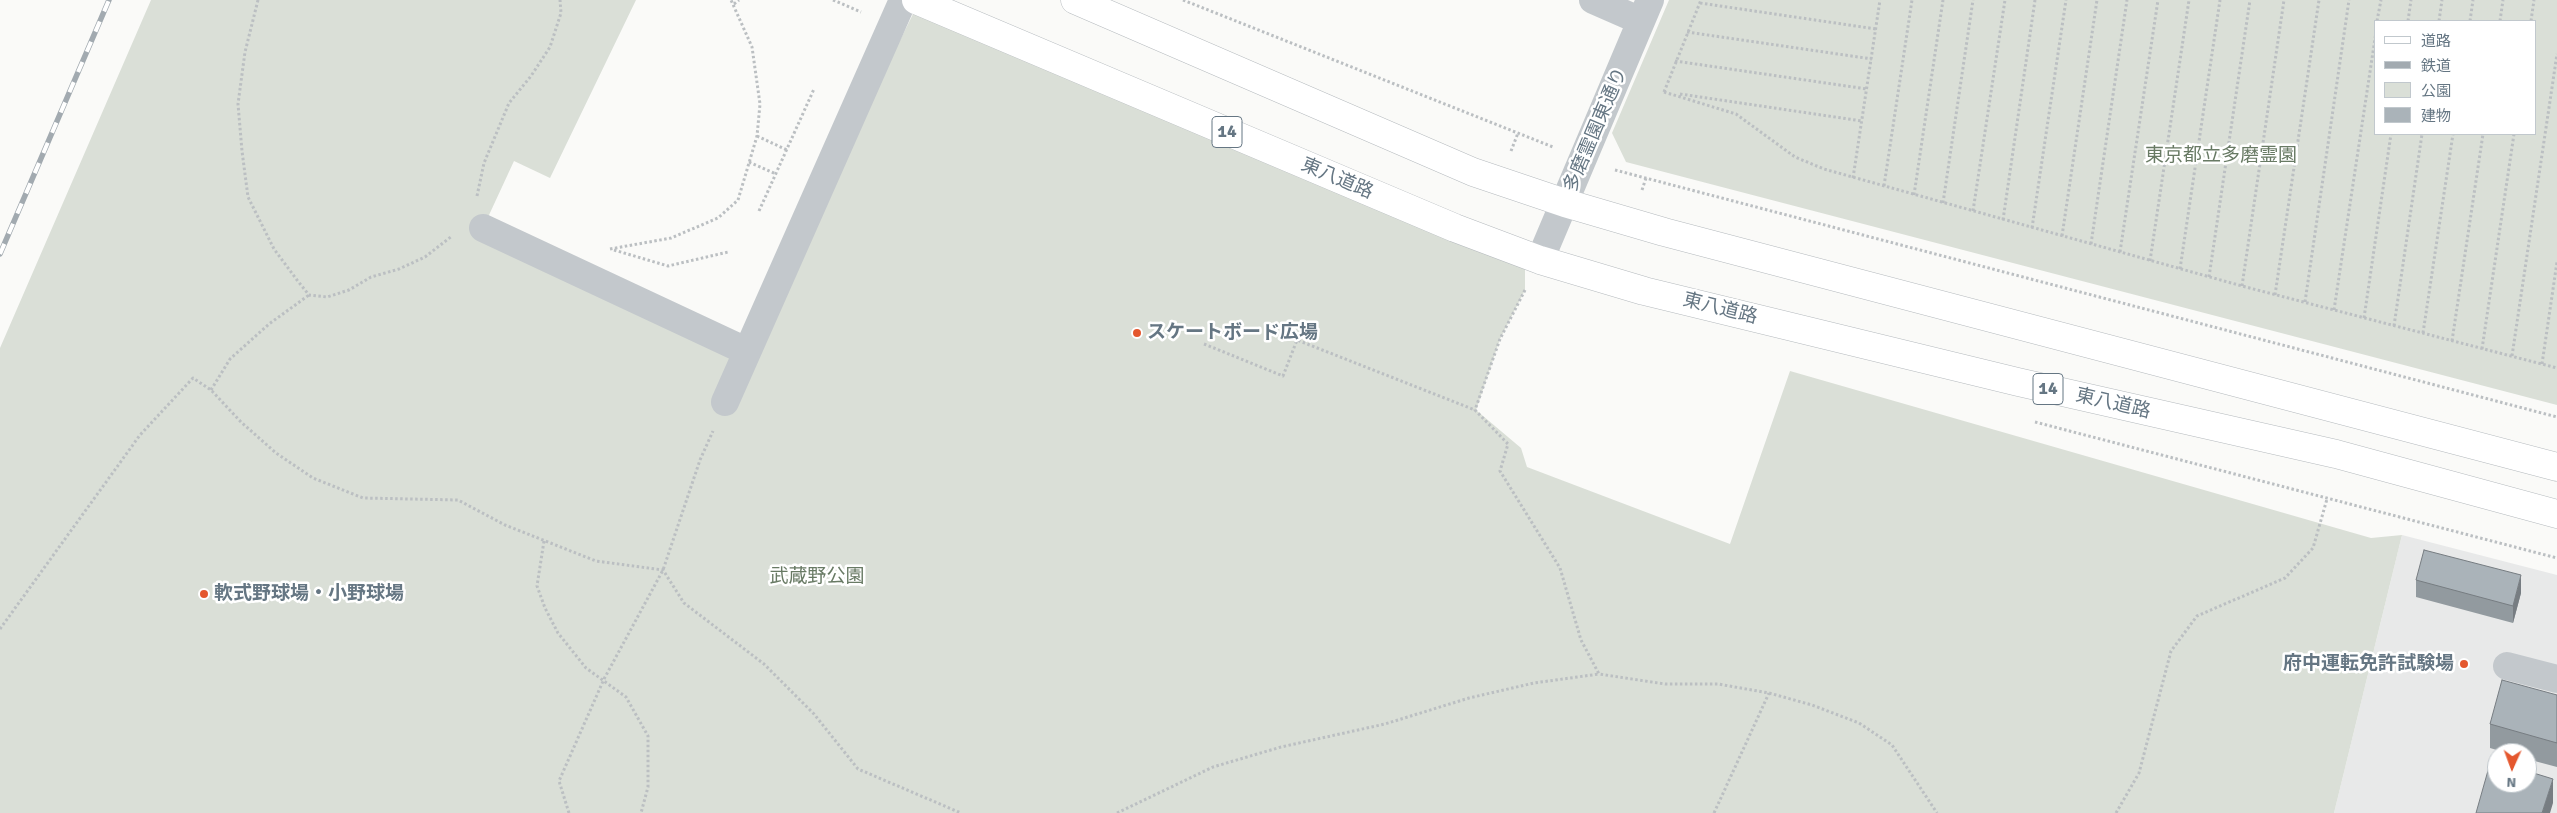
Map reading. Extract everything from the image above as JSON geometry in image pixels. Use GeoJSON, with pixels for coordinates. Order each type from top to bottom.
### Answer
{"type":"FeatureCollection","features":[{"type":"Feature","properties":{"kind":"main road","name":"東八道路"},"geometry":{"type":"LineString","coordinates":[[916,0],[1455,228],[1540,260],[1644,291],[1990,375],[2336,454],[2557,514]]}},
{"type":"Feature","properties":{"kind":"main road"},"geometry":{"type":"LineString","coordinates":[[1075,0],[1473,172],[1566,203],[1664,232],[2557,467]]}},
{"type":"Feature","properties":{"kind":"street"},"geometry":{"type":"LineString","coordinates":[[725,402],[903,0]]}},
{"type":"Feature","properties":{"kind":"street"},"geometry":{"type":"LineString","coordinates":[[1593,0],[1646,11]]}},
{"type":"Feature","properties":{"kind":"street","name":"多磨霊園東通り"},"geometry":{"type":"LineString","coordinates":[[1540,260],[1566,203],[1646,11]]}},
{"type":"Feature","properties":{"kind":"street"},"geometry":{"type":"LineString","coordinates":[[470,230],[746,351]]}},
{"type":"Feature","properties":{"kind":"street"},"geometry":{"type":"LineString","coordinates":[[2507,666],[2557,679]]}},
{"type":"Feature","properties":{"kind":"path"},"geometry":{"type":"LineString","coordinates":[[258,0],[245,52],[238,104],[248,196],[274,249],[309,295]]}},
{"type":"Feature","properties":{"kind":"path"},"geometry":{"type":"LineString","coordinates":[[476,198],[484,163],[509,103],[531,76],[550,47],[561,13],[560,0]]}},
{"type":"Feature","properties":{"kind":"path"},"geometry":{"type":"LineString","coordinates":[[614,250],[671,238],[718,218],[738,200],[757,136],[760,104],[752,47],[731,0]]}},
{"type":"Feature","properties":{"kind":"path"},"geometry":{"type":"LineString","coordinates":[[734,4],[739,0]]}},
{"type":"Feature","properties":{"kind":"path"},"geometry":{"type":"LineString","coordinates":[[1183,0],[1561,150]]}},
{"type":"Feature","properties":{"kind":"path"},"geometry":{"type":"LineString","coordinates":[[1854,178],[1880,0]]}},
{"type":"Feature","properties":{"kind":"path"},"geometry":{"type":"LineString","coordinates":[[1884,186],[1912,0]]}},
{"type":"Feature","properties":{"kind":"path"},"geometry":{"type":"LineString","coordinates":[[1914,194],[1943,0]]}},
{"type":"Feature","properties":{"kind":"path"},"geometry":{"type":"LineString","coordinates":[[1943,203],[1973,0]]}},
{"type":"Feature","properties":{"kind":"path"},"geometry":{"type":"LineString","coordinates":[[1973,211],[2005,0]]}},
{"type":"Feature","properties":{"kind":"path"},"geometry":{"type":"LineString","coordinates":[[2003,220],[2035,0]]}},
{"type":"Feature","properties":{"kind":"path"},"geometry":{"type":"LineString","coordinates":[[2032,228],[2066,0]]}},
{"type":"Feature","properties":{"kind":"path"},"geometry":{"type":"LineString","coordinates":[[2062,236],[2097,0]]}},
{"type":"Feature","properties":{"kind":"path"},"geometry":{"type":"LineString","coordinates":[[2091,244],[2127,0]]}},
{"type":"Feature","properties":{"kind":"path"},"geometry":{"type":"LineString","coordinates":[[2120,252],[2158,0]]}},
{"type":"Feature","properties":{"kind":"path"},"geometry":{"type":"LineString","coordinates":[[2150,260],[2189,0]]}},
{"type":"Feature","properties":{"kind":"path"},"geometry":{"type":"LineString","coordinates":[[2180,269],[2220,0]]}},
{"type":"Feature","properties":{"kind":"path"},"geometry":{"type":"LineString","coordinates":[[2209,277],[2250,0]]}},
{"type":"Feature","properties":{"kind":"path"},"geometry":{"type":"LineString","coordinates":[[2242,286],[2284,0]]}},
{"type":"Feature","properties":{"kind":"path"},"geometry":{"type":"LineString","coordinates":[[2276,295],[2319,0]]}},
{"type":"Feature","properties":{"kind":"path"},"geometry":{"type":"LineString","coordinates":[[2305,302],[2349,0]]}},
{"type":"Feature","properties":{"kind":"path"},"geometry":{"type":"LineString","coordinates":[[2377,20],[2380,0]]}},
{"type":"Feature","properties":{"kind":"path"},"geometry":{"type":"LineString","coordinates":[[2408,20],[2411,0]]}},
{"type":"Feature","properties":{"kind":"path"},"geometry":{"type":"LineString","coordinates":[[2439,20],[2442,0]]}},
{"type":"Feature","properties":{"kind":"path"},"geometry":{"type":"LineString","coordinates":[[2470,20],[2473,0]]}},
{"type":"Feature","properties":{"kind":"path"},"geometry":{"type":"LineString","coordinates":[[2500,20],[2503,0]]}},
{"type":"Feature","properties":{"kind":"path"},"geometry":{"type":"LineString","coordinates":[[2531,20],[2534,0]]}},
{"type":"Feature","properties":{"kind":"path"},"geometry":{"type":"LineString","coordinates":[[1664,92],[1675,61],[1701,2],[1876,29]]}},
{"type":"Feature","properties":{"kind":"path"},"geometry":{"type":"LineString","coordinates":[[1688,32],[1872,59]]}},
{"type":"Feature","properties":{"kind":"path"},"geometry":{"type":"LineString","coordinates":[[2334,310],[2374,45]]}},
{"type":"Feature","properties":{"kind":"path"},"geometry":{"type":"LineString","coordinates":[[2512,356],[2557,54]]}},
{"type":"Feature","properties":{"kind":"path"},"geometry":{"type":"LineString","coordinates":[[1675,61],[1867,89]]}},
{"type":"Feature","properties":{"kind":"path"},"geometry":{"type":"LineString","coordinates":[[759,211],[814,89]]}},
{"type":"Feature","properties":{"kind":"path"},"geometry":{"type":"LineString","coordinates":[[1664,92],[1862,121]]}},
{"type":"Feature","properties":{"kind":"path"},"geometry":{"type":"LineString","coordinates":[[1664,92],[1736,114],[1795,157],[1854,178],[2242,286],[2557,368]]}},
{"type":"Feature","properties":{"kind":"path"},"geometry":{"type":"LineString","coordinates":[[2364,318],[2391,135]]}},
{"type":"Feature","properties":{"kind":"path"},"geometry":{"type":"LineString","coordinates":[[2394,326],[2422,135]]}},
{"type":"Feature","properties":{"kind":"path"},"geometry":{"type":"LineString","coordinates":[[2423,333],[2453,135]]}},
{"type":"Feature","properties":{"kind":"path"},"geometry":{"type":"LineString","coordinates":[[2452,341],[2483,135]]}},
{"type":"Feature","properties":{"kind":"path"},"geometry":{"type":"LineString","coordinates":[[2482,349],[2514,135]]}},
{"type":"Feature","properties":{"kind":"path"},"geometry":{"type":"LineString","coordinates":[[757,136],[787,150]]}},
{"type":"Feature","properties":{"kind":"path"},"geometry":{"type":"LineString","coordinates":[[749,162],[776,174]]}},
{"type":"Feature","properties":{"kind":"path"},"geometry":{"type":"LineString","coordinates":[[1616,170],[2557,418]]}},
{"type":"Feature","properties":{"kind":"path"},"geometry":{"type":"LineString","coordinates":[[211,390],[230,359],[269,324],[309,295],[327,296],[342,292],[371,277],[399,269],[425,257],[470,230]]}},
{"type":"Feature","properties":{"kind":"path"},"geometry":{"type":"LineString","coordinates":[[605,249],[668,266],[728,252]]}},
{"type":"Feature","properties":{"kind":"path"},"geometry":{"type":"LineString","coordinates":[[1475,410],[1500,339],[1540,260]]}},
{"type":"Feature","properties":{"kind":"path"},"geometry":{"type":"LineString","coordinates":[[2542,364],[2557,262]]}},
{"type":"Feature","properties":{"kind":"path"},"geometry":{"type":"LineString","coordinates":[[1204,344],[1283,376],[1297,340],[1475,410],[1508,444],[1500,471],[1560,568],[1581,640],[1599,674]]}},
{"type":"Feature","properties":{"kind":"path"},"geometry":{"type":"LineString","coordinates":[[0,629],[140,435],[193,378],[211,390],[240,422],[276,453],[314,478],[363,498],[458,500],[505,525],[596,561],[663,570],[684,603],[764,664],[814,714],[858,769],[961,813]]}},
{"type":"Feature","properties":{"kind":"path"},"geometry":{"type":"LineString","coordinates":[[569,813],[559,781],[604,680],[663,570],[700,460],[725,402]]}},
{"type":"Feature","properties":{"kind":"path"},"geometry":{"type":"LineString","coordinates":[[2116,813],[2139,773],[2171,651],[2197,616],[2285,578],[2313,548],[2327,498]]}},
{"type":"Feature","properties":{"kind":"path"},"geometry":{"type":"LineString","coordinates":[[544,541],[537,586],[544,608],[558,633],[586,668],[626,697],[648,736],[648,787],[641,813]]}},
{"type":"Feature","properties":{"kind":"path"},"geometry":{"type":"LineString","coordinates":[[1117,813],[1213,767],[1281,747],[1385,724],[1469,698],[1534,683],[1599,674],[1665,684],[1718,684],[1768,693],[1812,705],[1859,723],[1892,744],[1937,813]]}},
{"type":"Feature","properties":{"kind":"path"},"geometry":{"type":"LineString","coordinates":[[1714,813],[1768,693]]}},
{"type":"Feature","properties":{"kind":"shaded area","name":"府中運転免許試験場"},"geometry":{"type":"Polygon","coordinates":[[[2402,535],[2557,575],[2557,813],[2334,813],[2402,535]]]}},
{"type":"Feature","properties":{"kind":"green space","name":"武蔵野公園"},"geometry":{"type":"Polygon","coordinates":[[[151,0],[636,0],[550,178],[514,161],[483,228],[746,350],[916,8],[1525,266],[1525,290],[1500,339],[1476,410],[1521,448],[1527,467],[1730,544],[1790,371],[2371,538],[2402,535],[2334,813],[0,813],[0,348],[151,0]]]}},
{"type":"Feature","properties":{"kind":"green space","name":"東京都立多磨霊園"},"geometry":{"type":"Polygon","coordinates":[[[1669,0],[2557,0],[2557,405],[1626,162],[1612,133],[1669,0]]]}},
{"type":"Feature","properties":{"kind":"building"},"geometry":{"type":"Polygon","coordinates":[[[2424,550],[2521,575],[2513,606],[2416,580],[2424,550]]]}},
{"type":"Feature","properties":{"kind":"building"},"geometry":{"type":"Polygon","coordinates":[[[2502,680],[2557,695],[2557,743],[2490,724],[2502,680]]]}},
{"type":"Feature","properties":{"kind":"building"},"geometry":{"type":"Polygon","coordinates":[[[2487,774],[2487,793],[2537,793],[2537,774],[2553,779],[2542,813],[2476,813],[2487,774]]]}},
{"type":"Feature","properties":{"kind":"railway"},"geometry":{"type":"LineString","coordinates":[[0,254],[109,0]]}},
{"type":"Feature","properties":{"kind":"place","name":"スケートボード広場"},"geometry":{"type":"Point","coordinates":[1137,333]}},
{"type":"Feature","properties":{"kind":"place","name":"軟式野球場・小野球場"},"geometry":{"type":"Point","coordinates":[204,594]}},
{"type":"Feature","properties":{"kind":"place","name":"府中運転免許試験場"},"geometry":{"type":"Point","coordinates":[2464,664]}}]}
